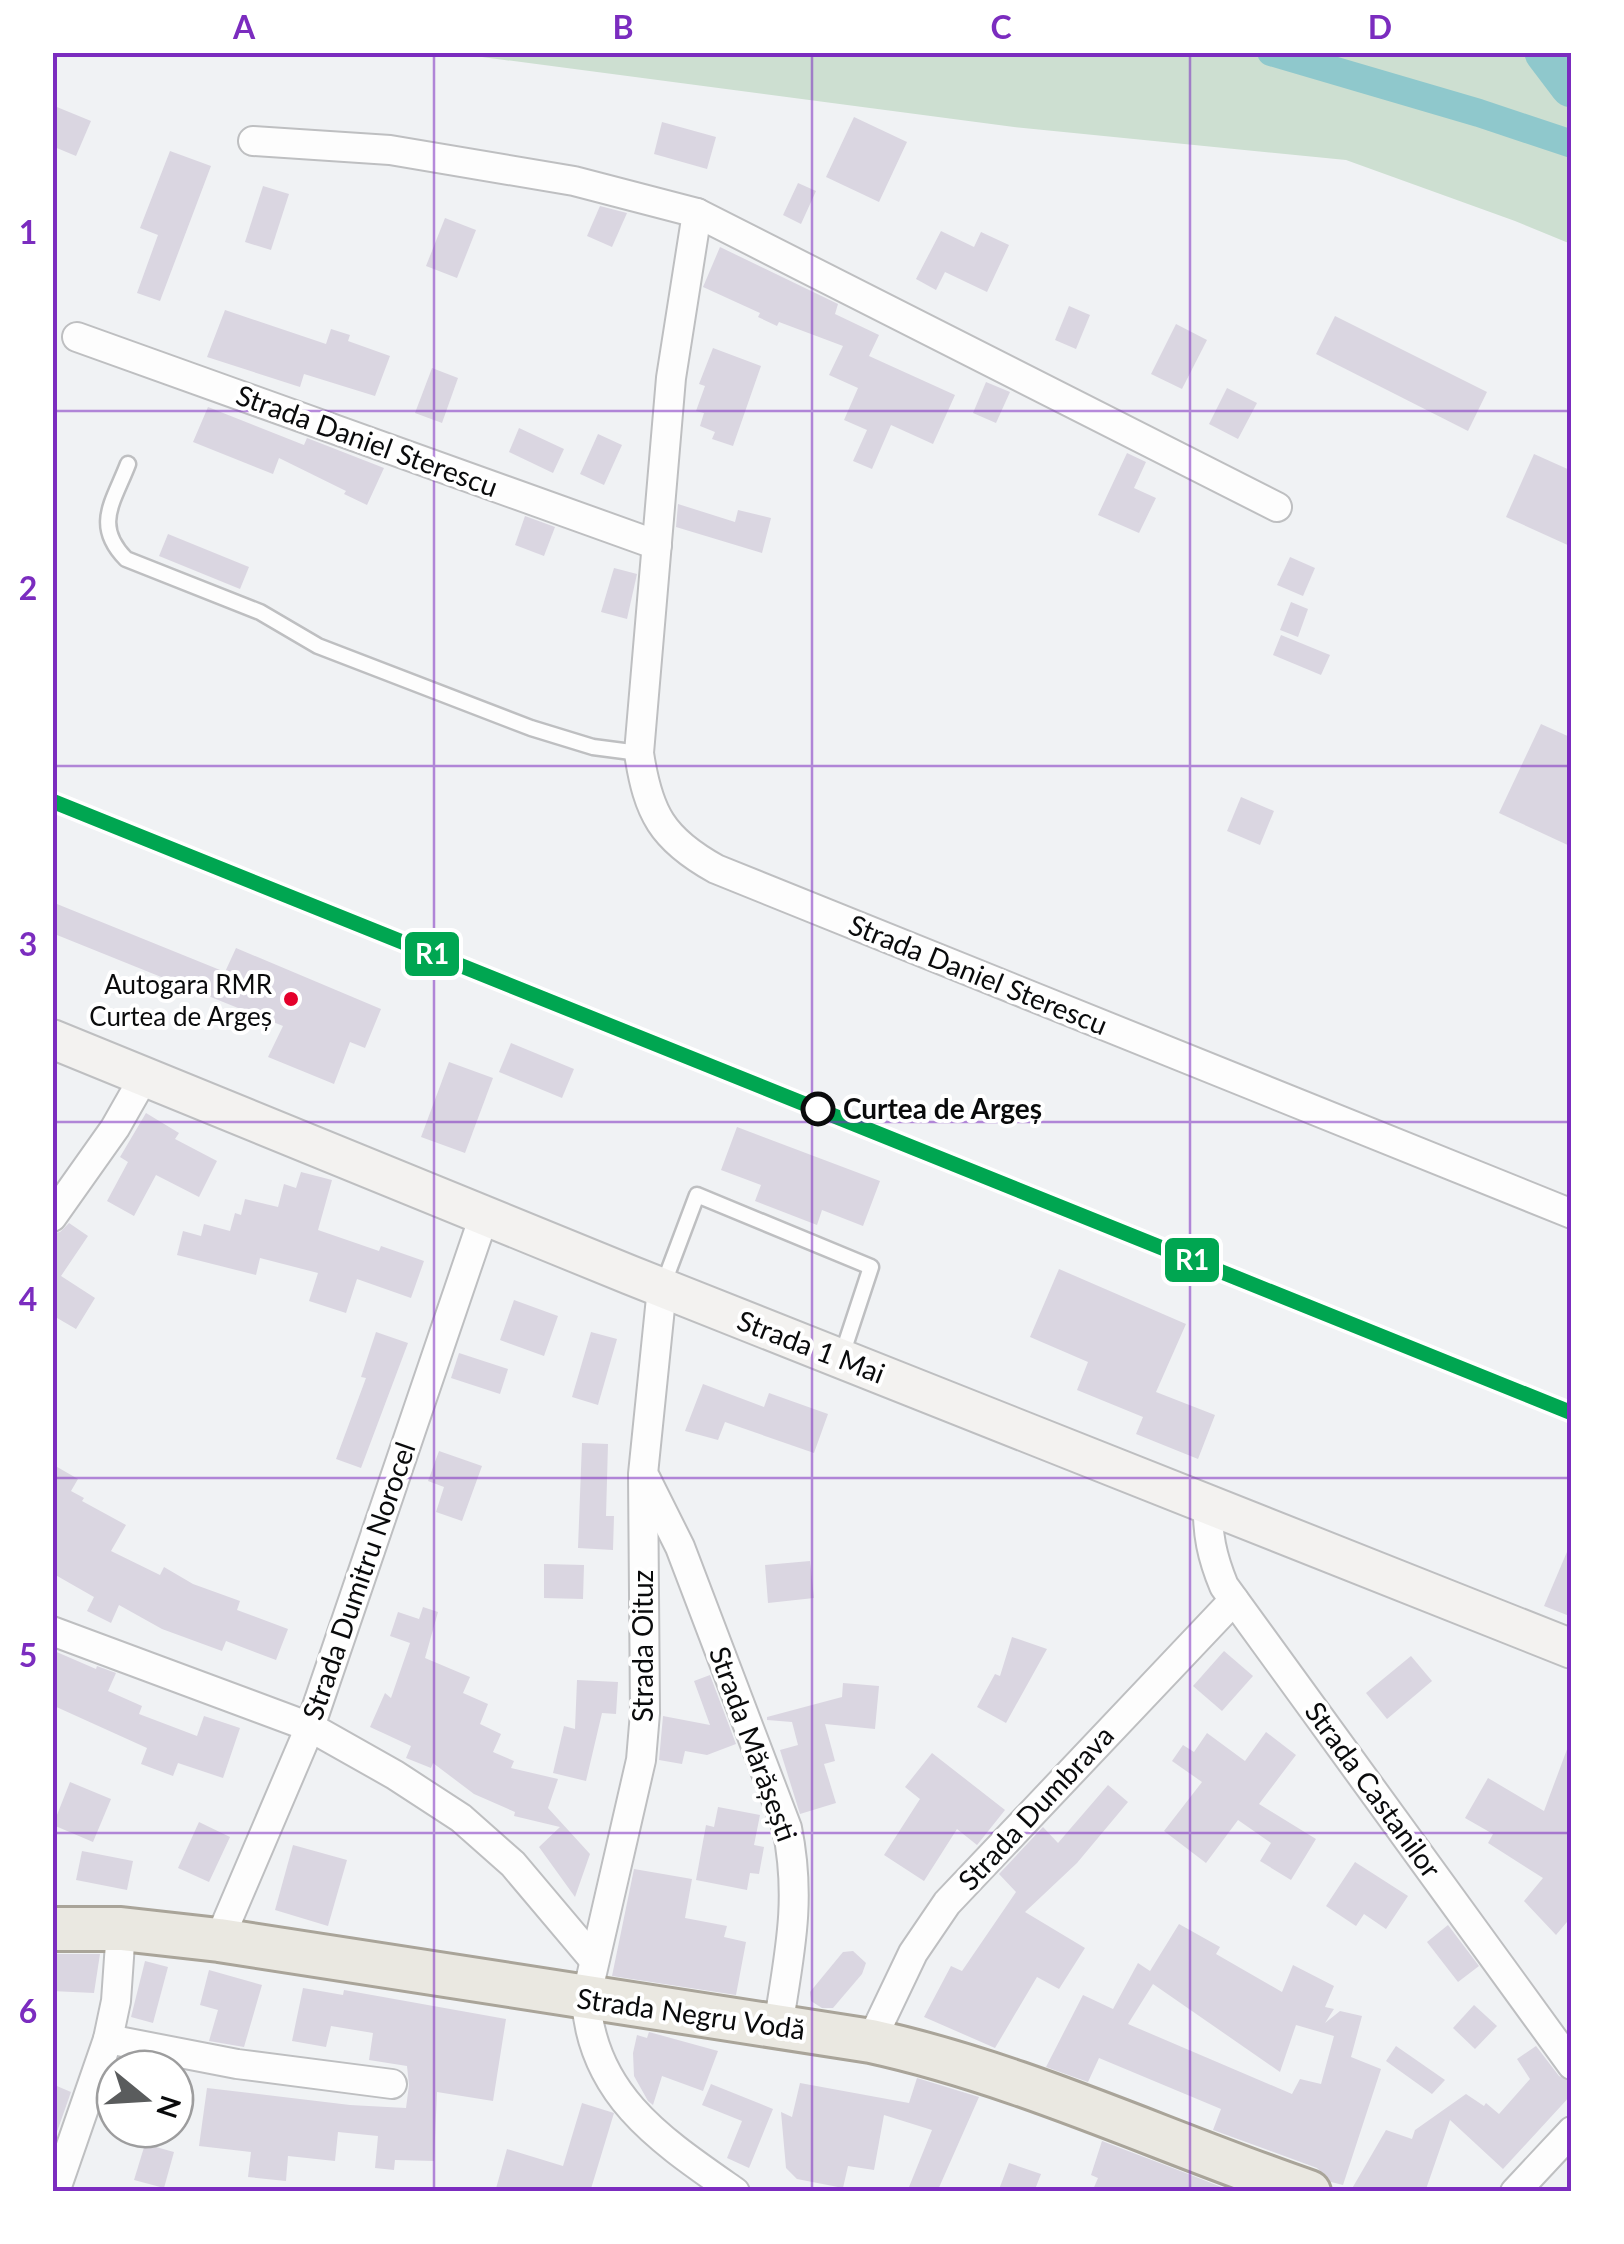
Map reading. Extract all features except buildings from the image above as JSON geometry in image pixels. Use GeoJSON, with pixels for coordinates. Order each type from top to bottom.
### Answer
{"type":"FeatureCollection","features":[{"type":"Feature","properties":{"kind":"main road","name":"Strada 1 Mai"},"geometry":{"type":"LineString","coordinates":[[52,1039],[662,1288],[1572,1649]]}},
{"type":"Feature","properties":{"kind":"main road","name":"Strada Negru Vodă"},"geometry":{"type":"LineString","coordinates":[[52,1929],[122,1929],[590,1979],[778,2027],[927,2053],[1001,2076],[1309,2192]]}},
{"type":"Feature","properties":{"kind":"street"},"geometry":{"type":"LineString","coordinates":[[253,141],[390,150],[574,181],[698,213],[1277,507]]}},
{"type":"Feature","properties":{"kind":"street","name":"Strada Daniel Sterescu"},"geometry":{"type":"LineString","coordinates":[[698,213],[671,378],[639,753],[644,790],[658,822],[684,851],[716,869],[1572,1214]]}},
{"type":"Feature","properties":{"kind":"street","name":"Strada Daniel Sterescu"},"geometry":{"type":"LineString","coordinates":[[77,337],[657,545]]}},
{"type":"Feature","properties":{"kind":"street"},"geometry":{"type":"LineString","coordinates":[[52,1217],[115,1128],[144,1077]]}},
{"type":"Feature","properties":{"kind":"street","name":"Strada Dumitru Norocel"},"geometry":{"type":"LineString","coordinates":[[219,1940],[310,1727],[484,1216]]}},
{"type":"Feature","properties":{"kind":"street","name":"Strada Oituz"},"geometry":{"type":"LineString","coordinates":[[590,1979],[641,1760],[645,1713],[643,1474],[662,1288]]}},
{"type":"Feature","properties":{"kind":"street","name":"Strada Mărășești"},"geometry":{"type":"LineString","coordinates":[[643,1474],[680,1547],[786,1828],[796,1870],[794,1924],[778,2027]]}},
{"type":"Feature","properties":{"kind":"street","name":"Strada Castanilor"},"geometry":{"type":"LineString","coordinates":[[1208,1502],[1207,1534],[1212,1557],[1234,1600],[1572,2065]]}},
{"type":"Feature","properties":{"kind":"street"},"geometry":{"type":"LineString","coordinates":[[644,1558],[680,1547]]}},
{"type":"Feature","properties":{"kind":"street","name":"Strada Dumbrava"},"geometry":{"type":"LineString","coordinates":[[871,2041],[913,1953],[947,1904],[1234,1600]]}},
{"type":"Feature","properties":{"kind":"street"},"geometry":{"type":"LineString","coordinates":[[52,1631],[310,1727],[461,1818],[513,1864],[590,1979],[588,2030],[618,2094],[645,2125],[735,2192]]}},
{"type":"Feature","properties":{"kind":"street"},"geometry":{"type":"LineString","coordinates":[[56,2183],[108,2039],[116,2001],[122,1929]]}},
{"type":"Feature","properties":{"kind":"street"},"geometry":{"type":"LineString","coordinates":[[108,2039],[237,2064],[392,2084]]}},
{"type":"Feature","properties":{"kind":"street"},"geometry":{"type":"LineString","coordinates":[[1515,2192],[1572,2131]]}},
{"type":"Feature","properties":{"kind":"lane"},"geometry":{"type":"LineString","coordinates":[[128,464],[106,520],[111,543],[126,559],[260,612],[318,646],[531,728],[593,746],[639,753]]}},
{"type":"Feature","properties":{"kind":"lane"},"geometry":{"type":"LineString","coordinates":[[662,1288],[697,1195],[871,1267],[841,1358]]}},
{"type":"Feature","properties":{"kind":"green space"},"geometry":{"type":"Polygon","coordinates":[[[452,53],[1571,53],[1571,244],[1346,160],[1014,127],[452,53]]]}},
{"type":"Feature","properties":{"kind":"waterway"},"geometry":{"type":"LineString","coordinates":[[1271,52],[1572,144]]}},
{"type":"Feature","properties":{"kind":"waterway"},"geometry":{"type":"LineString","coordinates":[[1547,52],[1572,85]]}},
{"type":"Feature","properties":{"kind":"transit line","name":"R1"},"geometry":{"type":"LineString","coordinates":[[52,801],[1572,1413]]}},
{"type":"Feature","properties":{"kind":"place","name":"Autogara RMR Curtea de Argeș"},"geometry":{"type":"Point","coordinates":[291,999]}},
{"type":"Feature","properties":{"kind":"place","name":"Curtea de Argeș"},"geometry":{"type":"Point","coordinates":[818,1109]}}]}
